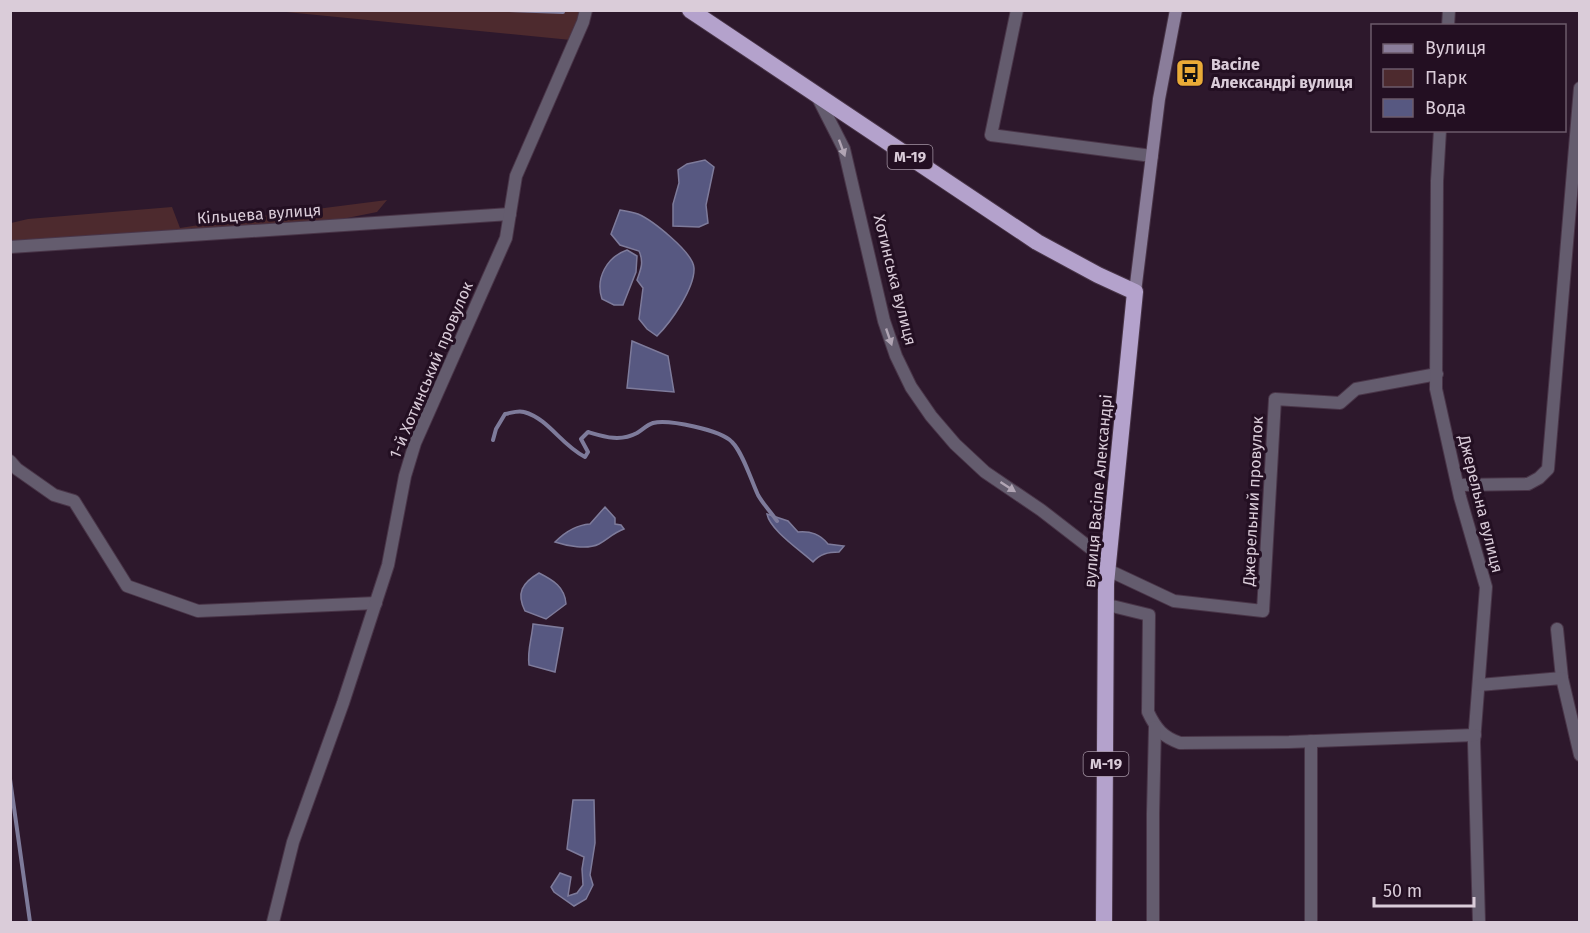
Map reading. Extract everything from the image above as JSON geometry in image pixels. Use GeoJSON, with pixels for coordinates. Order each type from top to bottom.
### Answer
{"type":"FeatureCollection","features":[{"type":"Feature","properties":{"kind":"highway","name":"Хотинська вулиця"},"geometry":{"type":"LineString","coordinates":[[690,10],[1037,242],[1135,292]]}},
{"type":"Feature","properties":{"kind":"highway","name":"вулиця Васіле Александрі"},"geometry":{"type":"LineString","coordinates":[[1108,605],[1107,570],[1135,292]]}},
{"type":"Feature","properties":{"kind":"highway","name":"М-19"},"geometry":{"type":"LineString","coordinates":[[1104,922],[1108,605]]}},
{"type":"Feature","properties":{"kind":"main road","name":"вулиця Васіле Александрі"},"geometry":{"type":"LineString","coordinates":[[1135,292],[1159,99],[1176,10]]}},
{"type":"Feature","properties":{"kind":"street","name":"1-й Хотинський провулок"},"geometry":{"type":"LineString","coordinates":[[273,922],[293,842],[343,703],[388,565],[405,476],[415,443],[506,238],[516,176],[583,22],[586,10]]}},
{"type":"Feature","properties":{"kind":"street"},"geometry":{"type":"LineString","coordinates":[[1017,10],[991,135],[1152,156]]}},
{"type":"Feature","properties":{"kind":"street"},"geometry":{"type":"LineString","coordinates":[[1458,485],[1528,484],[1548,469],[1580,88]]}},
{"type":"Feature","properties":{"kind":"street","name":"Хотинська вулиця"},"geometry":{"type":"LineString","coordinates":[[817,95],[844,149],[884,321],[896,356],[911,387],[931,416],[962,451],[986,472],[1032,503],[1094,551],[1107,570]]}},
{"type":"Feature","properties":{"kind":"street","name":"Джерельна вулиця"},"geometry":{"type":"LineString","coordinates":[[1440,132],[1437,181],[1436,390],[1458,485],[1486,586],[1475,735],[1479,922]]}},
{"type":"Feature","properties":{"kind":"street","name":"Кільцева вулиця"},"geometry":{"type":"LineString","coordinates":[[10,247],[510,214]]}},
{"type":"Feature","properties":{"kind":"street","name":"Джерельний провулок"},"geometry":{"type":"LineString","coordinates":[[1107,570],[1174,601],[1263,611],[1275,399],[1340,403],[1356,389],[1437,374]]}},
{"type":"Feature","properties":{"kind":"street"},"geometry":{"type":"LineString","coordinates":[[10,461],[17,469],[54,495],[74,501],[127,586],[198,611],[376,603]]}},
{"type":"Feature","properties":{"kind":"street","name":"вулиця Васіле Александрі"},"geometry":{"type":"LineString","coordinates":[[1108,605],[1149,615],[1148,712],[1155,727]]}},
{"type":"Feature","properties":{"kind":"street"},"geometry":{"type":"LineString","coordinates":[[1557,629],[1562,678],[1580,755]]}},
{"type":"Feature","properties":{"kind":"street"},"geometry":{"type":"LineString","coordinates":[[1479,685],[1562,678]]}},
{"type":"Feature","properties":{"kind":"street"},"geometry":{"type":"LineString","coordinates":[[1155,727],[1167,738],[1180,743],[1475,735]]}},
{"type":"Feature","properties":{"kind":"street"},"geometry":{"type":"LineString","coordinates":[[1153,922],[1152,814],[1155,727]]}},
{"type":"Feature","properties":{"kind":"street"},"geometry":{"type":"LineString","coordinates":[[1311,741],[1311,922]]}},
{"type":"Feature","properties":{"kind":"green space"},"geometry":{"type":"Polygon","coordinates":[[[276,11],[583,11],[571,40],[276,11]]]}},
{"type":"Feature","properties":{"kind":"green space"},"geometry":{"type":"Polygon","coordinates":[[[387,200],[377,212],[332,221],[11,245],[11,223],[28,219],[172,207],[180,228],[387,200]]]}},
{"type":"Feature","properties":{"kind":"water"},"geometry":{"type":"Polygon","coordinates":[[[705,160],[714,167],[706,205],[708,223],[699,227],[673,226],[673,204],[679,183],[678,170],[687,164],[705,160]]]}},
{"type":"Feature","properties":{"kind":"water"},"geometry":{"type":"Polygon","coordinates":[[[620,210],[638,214],[653,223],[680,245],[692,261],[694,268],[691,285],[675,314],[657,336],[639,319],[643,288],[637,280],[641,269],[641,255],[639,251],[620,245],[611,234],[620,210]]]}},
{"type":"Feature","properties":{"kind":"water"},"geometry":{"type":"Polygon","coordinates":[[[627,250],[637,256],[636,272],[623,305],[614,305],[602,299],[600,283],[608,263],[627,250]]]}},
{"type":"Feature","properties":{"kind":"water"},"geometry":{"type":"Polygon","coordinates":[[[632,341],[668,356],[674,392],[627,388],[632,341]]]}},
{"type":"Feature","properties":{"kind":"water"},"geometry":{"type":"Polygon","coordinates":[[[605,507],[615,518],[615,524],[621,525],[624,529],[599,544],[589,547],[555,542],[571,530],[590,524],[605,507]]]}},
{"type":"Feature","properties":{"kind":"water"},"geometry":{"type":"Polygon","coordinates":[[[767,514],[788,521],[798,532],[811,533],[828,544],[844,546],[839,552],[825,554],[813,562],[779,533],[767,514]]]}},
{"type":"Feature","properties":{"kind":"water"},"geometry":{"type":"Polygon","coordinates":[[[539,573],[549,578],[561,589],[566,604],[546,619],[525,611],[521,599],[522,589],[539,573]]]}},
{"type":"Feature","properties":{"kind":"water"},"geometry":{"type":"Polygon","coordinates":[[[533,624],[563,628],[555,672],[529,665],[533,624]]]}},
{"type":"Feature","properties":{"kind":"water"},"geometry":{"type":"Polygon","coordinates":[[[573,800],[594,800],[595,843],[590,875],[593,885],[586,899],[574,906],[554,892],[551,887],[560,873],[571,877],[568,896],[577,893],[583,885],[584,857],[567,849],[573,800]]]}},
{"type":"Feature","properties":{"kind":"waterway"},"geometry":{"type":"LineString","coordinates":[[509,10],[563,12]]}},
{"type":"Feature","properties":{"kind":"waterway"},"geometry":{"type":"LineString","coordinates":[[493,440],[496,429],[505,414],[519,411],[541,420],[569,446],[585,457],[588,452],[581,439],[588,432],[619,438],[631,436],[653,423],[660,422],[682,424],[717,433],[736,447],[758,495],[777,521]]}},
{"type":"Feature","properties":{"kind":"waterway"},"geometry":{"type":"LineString","coordinates":[[10,779],[30,922]]}},
{"type":"Feature","properties":{"kind":"place","name":"Васіле Александрі вулиця"},"geometry":{"type":"Point","coordinates":[1190,73]}}]}
